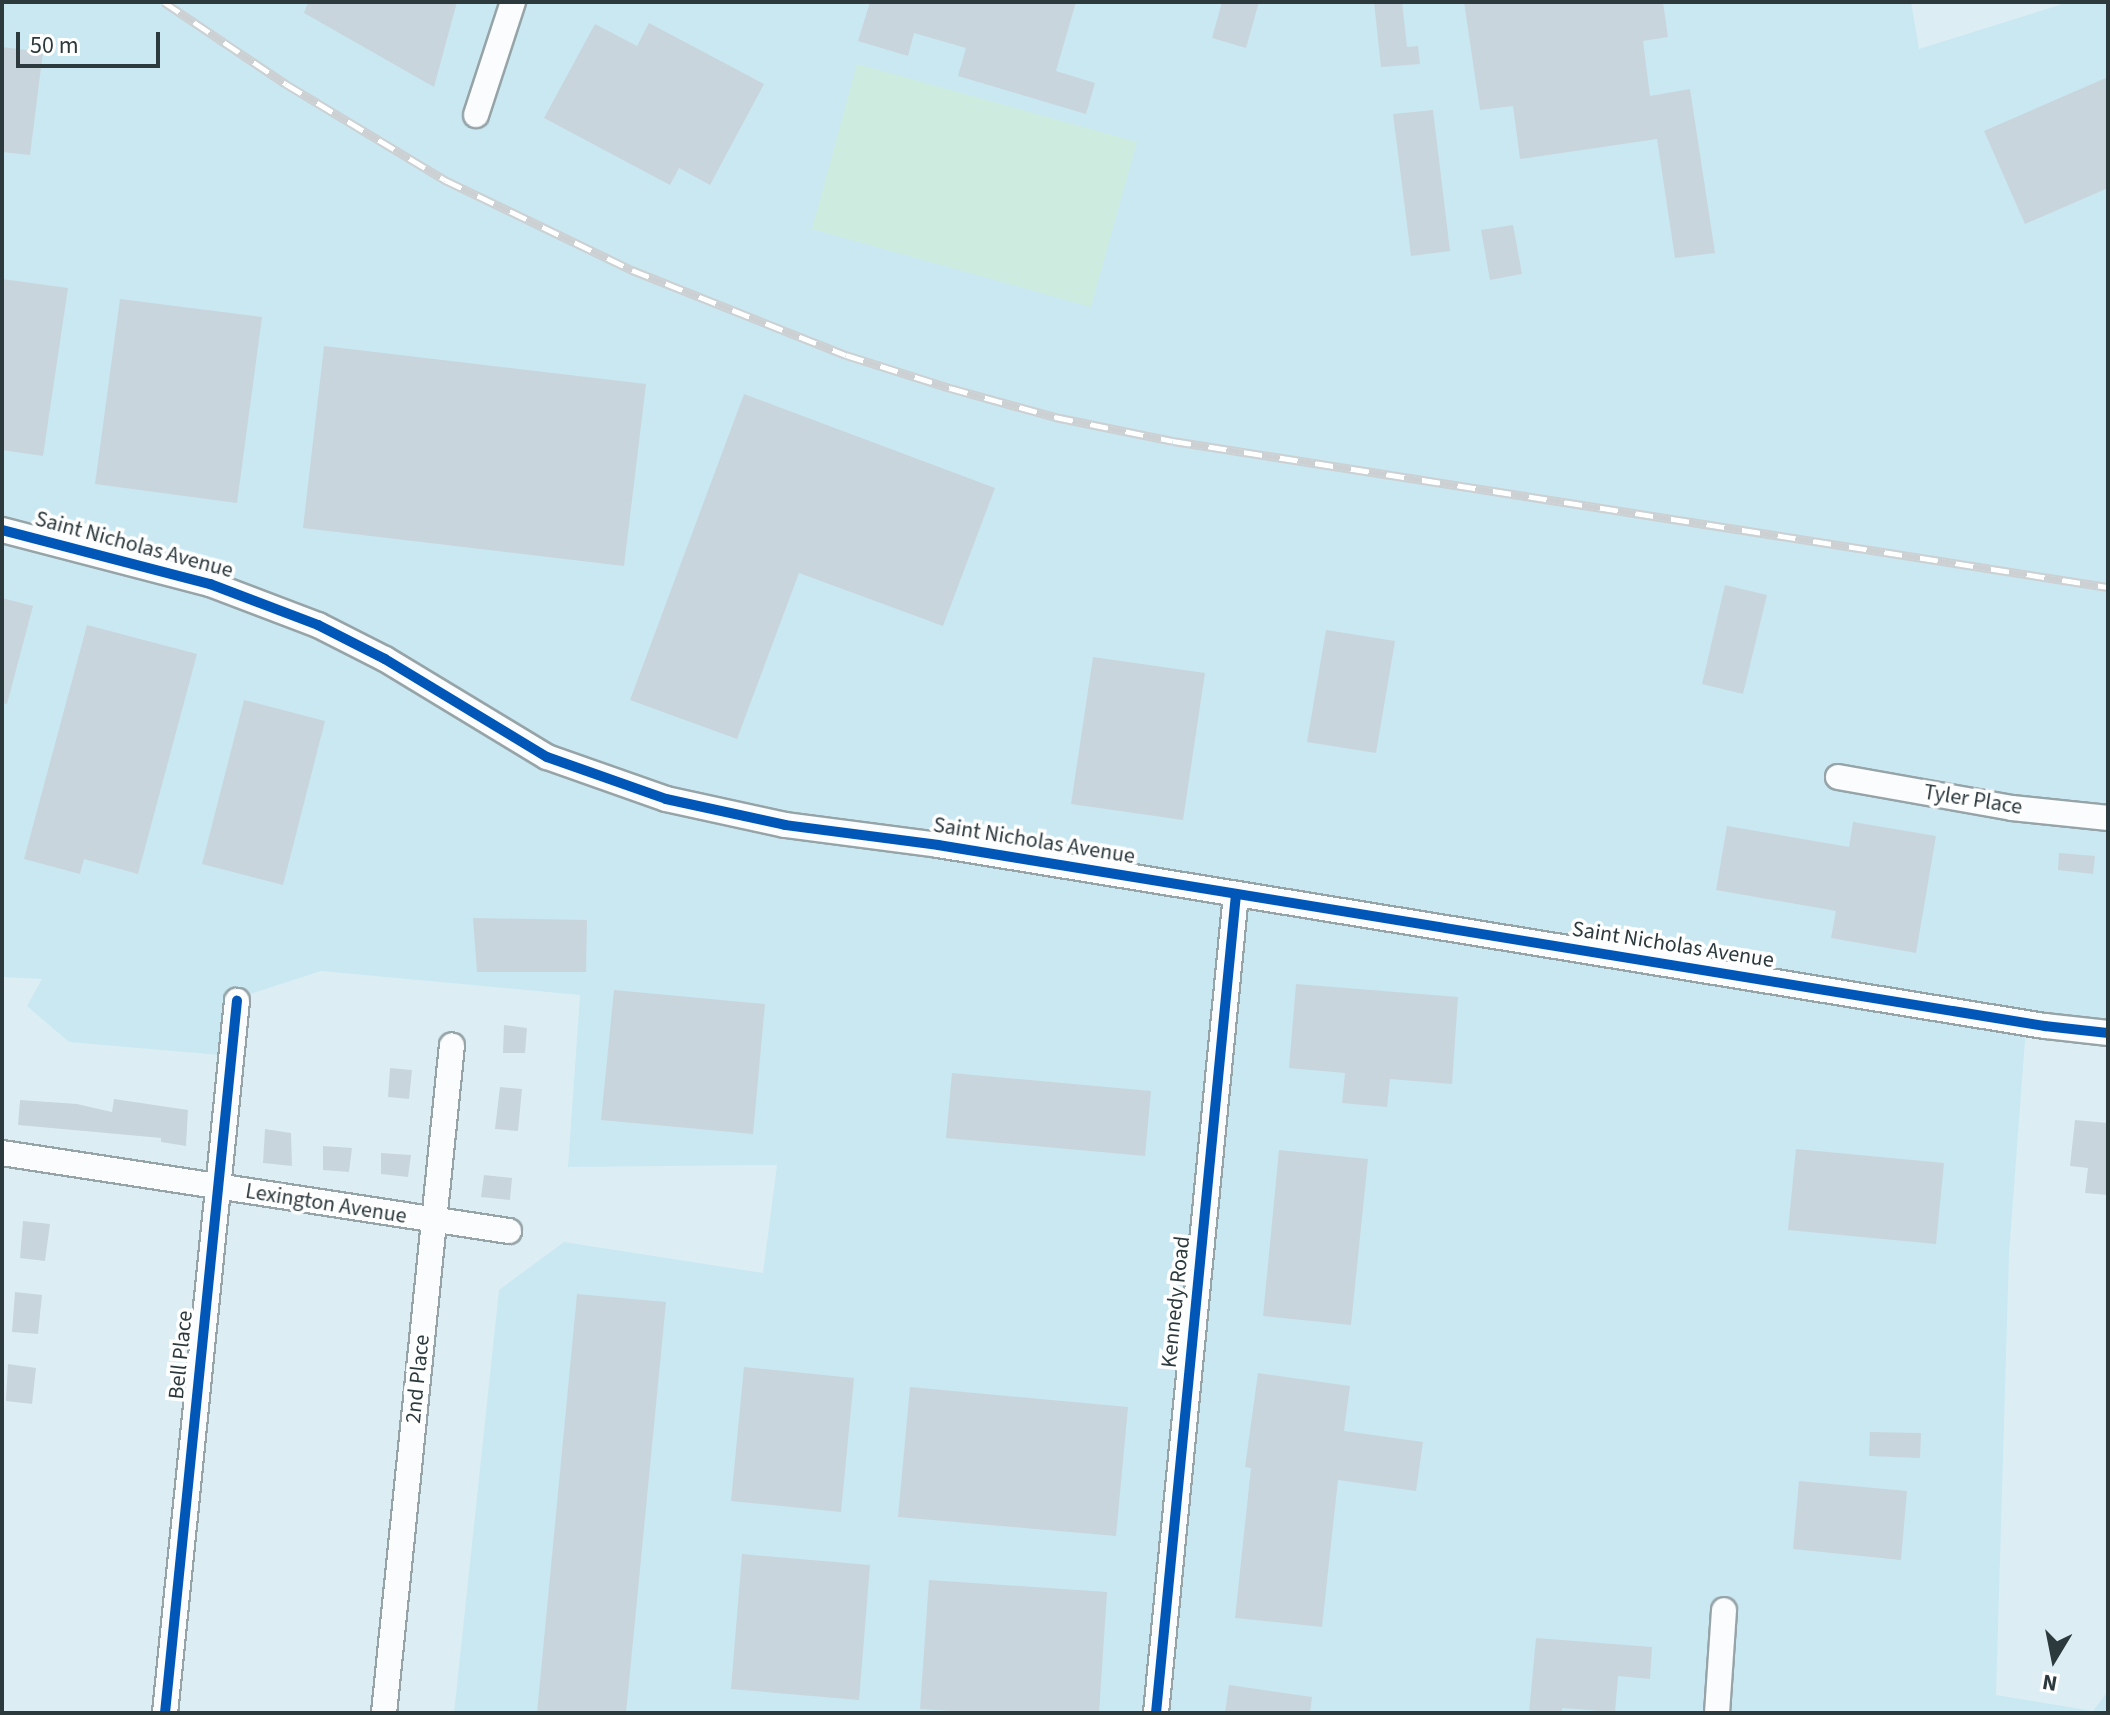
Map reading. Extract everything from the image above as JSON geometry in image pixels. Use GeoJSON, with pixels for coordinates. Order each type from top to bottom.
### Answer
{"type":"FeatureCollection","features":[{"type":"Feature","properties":{"kind":"street"},"geometry":{"type":"LineString","coordinates":[[476,115],[513,2]]}},
{"type":"Feature","properties":{"kind":"street","name":"Saint Nicholas Avenue"},"geometry":{"type":"LineString","coordinates":[[2,530],[210,584],[318,625],[385,659],[547,757],[666,799],[785,825],[938,845],[2007,1020],[2108,1033]]}},
{"type":"Feature","properties":{"kind":"street","name":"Tyler Place"},"geometry":{"type":"LineString","coordinates":[[1838,777],[2012,808],[2108,818]]}},
{"type":"Feature","properties":{"kind":"street","name":"Kennedy Road"},"geometry":{"type":"LineString","coordinates":[[1156,1713],[1236,894]]}},
{"type":"Feature","properties":{"kind":"street","name":"Bell Place"},"geometry":{"type":"LineString","coordinates":[[165,1713],[237,1001]]}},
{"type":"Feature","properties":{"kind":"street","name":"2nd Place"},"geometry":{"type":"LineString","coordinates":[[384,1713],[452,1045]]}},
{"type":"Feature","properties":{"kind":"street","name":"Lexington Avenue"},"geometry":{"type":"LineString","coordinates":[[2,1153],[509,1231]]}},
{"type":"Feature","properties":{"kind":"street"},"geometry":{"type":"LineString","coordinates":[[1717,1713],[1724,1610]]}},
{"type":"Feature","properties":{"kind":"shaded area"},"geometry":{"type":"Polygon","coordinates":[[[2,2],[1911,2],[1919,49],[2069,2],[2108,2],[2108,1034],[2026,1027],[2009,1254],[1996,1695],[2093,1711],[2108,1691],[2108,1713],[454,1713],[499,1290],[564,1242],[763,1273],[777,1165],[568,1167],[580,995],[321,971],[250,994],[243,1057],[69,1042],[27,1006],[42,979],[2,977],[2,2]]]}},
{"type":"Feature","properties":{"kind":"green space"},"geometry":{"type":"Polygon","coordinates":[[[857,64],[1137,142],[1091,307],[812,229],[857,64]]]}},
{"type":"Feature","properties":{"kind":"building"},"geometry":{"type":"Polygon","coordinates":[[[308,2],[457,2],[434,87],[304,13],[308,2]]]}},
{"type":"Feature","properties":{"kind":"building"},"geometry":{"type":"Polygon","coordinates":[[[870,2],[1076,2],[1056,71],[1095,83],[1086,114],[958,76],[966,48],[914,33],[908,56],[858,41],[870,2]]]}},
{"type":"Feature","properties":{"kind":"building"},"geometry":{"type":"Polygon","coordinates":[[[1222,2],[1259,2],[1246,48],[1212,38],[1222,2]]]}},
{"type":"Feature","properties":{"kind":"building"},"geometry":{"type":"Polygon","coordinates":[[[1374,2],[1402,2],[1407,47],[1418,46],[1420,64],[1381,67],[1374,2]]]}},
{"type":"Feature","properties":{"kind":"building"},"geometry":{"type":"Polygon","coordinates":[[[1464,2],[1663,2],[1668,37],[1643,41],[1650,96],[1690,89],[1715,253],[1675,258],[1657,139],[1520,159],[1513,106],[1480,110],[1464,2]]]}},
{"type":"Feature","properties":{"kind":"building"},"geometry":{"type":"Polygon","coordinates":[[[649,23],[764,84],[710,185],[679,168],[670,185],[544,118],[595,24],[637,46],[649,23]]]}},
{"type":"Feature","properties":{"kind":"building"},"geometry":{"type":"Polygon","coordinates":[[[2,47],[43,52],[30,155],[2,152],[2,47]]]}},
{"type":"Feature","properties":{"kind":"building"},"geometry":{"type":"Polygon","coordinates":[[[2108,77],[2108,188],[2025,224],[1984,131],[2108,77]]]}},
{"type":"Feature","properties":{"kind":"building"},"geometry":{"type":"Polygon","coordinates":[[[1433,110],[1450,251],[1411,256],[1393,114],[1433,110]]]}},
{"type":"Feature","properties":{"kind":"building"},"geometry":{"type":"Polygon","coordinates":[[[1513,225],[1522,274],[1490,280],[1481,230],[1513,225]]]}},
{"type":"Feature","properties":{"kind":"building"},"geometry":{"type":"Polygon","coordinates":[[[2,279],[68,288],[43,456],[2,450],[2,279]]]}},
{"type":"Feature","properties":{"kind":"building"},"geometry":{"type":"Polygon","coordinates":[[[120,299],[262,317],[237,503],[95,484],[120,299]]]}},
{"type":"Feature","properties":{"kind":"building"},"geometry":{"type":"Polygon","coordinates":[[[324,346],[646,384],[624,566],[303,528],[324,346]]]}},
{"type":"Feature","properties":{"kind":"building"},"geometry":{"type":"Polygon","coordinates":[[[744,394],[995,488],[943,626],[799,573],[737,739],[630,700],[744,394]]]}},
{"type":"Feature","properties":{"kind":"building"},"geometry":{"type":"Polygon","coordinates":[[[1725,585],[1767,595],[1743,694],[1702,684],[1725,585]]]}},
{"type":"Feature","properties":{"kind":"building"},"geometry":{"type":"Polygon","coordinates":[[[2,598],[33,606],[7,704],[2,703],[2,598]]]}},
{"type":"Feature","properties":{"kind":"building"},"geometry":{"type":"Polygon","coordinates":[[[87,625],[197,654],[138,874],[84,859],[80,874],[24,859],[87,625]]]}},
{"type":"Feature","properties":{"kind":"building"},"geometry":{"type":"Polygon","coordinates":[[[1326,630],[1395,641],[1376,753],[1307,742],[1326,630]]]}},
{"type":"Feature","properties":{"kind":"building"},"geometry":{"type":"Polygon","coordinates":[[[1093,657],[1205,673],[1183,820],[1071,804],[1093,657]]]}},
{"type":"Feature","properties":{"kind":"building"},"geometry":{"type":"Polygon","coordinates":[[[244,700],[325,721],[283,885],[202,864],[244,700]]]}},
{"type":"Feature","properties":{"kind":"building"},"geometry":{"type":"Polygon","coordinates":[[[1853,822],[1936,836],[1916,953],[1831,938],[1836,911],[1716,890],[1727,826],[1849,847],[1853,822]]]}},
{"type":"Feature","properties":{"kind":"building"},"geometry":{"type":"Polygon","coordinates":[[[2059,853],[2095,856],[2093,874],[2058,870],[2059,853]]]}},
{"type":"Feature","properties":{"kind":"building"},"geometry":{"type":"Polygon","coordinates":[[[473,918],[587,920],[586,972],[477,972],[473,918]]]}},
{"type":"Feature","properties":{"kind":"building"},"geometry":{"type":"Polygon","coordinates":[[[1296,984],[1458,997],[1452,1084],[1390,1079],[1387,1107],[1342,1103],[1345,1073],[1289,1068],[1296,984]]]}},
{"type":"Feature","properties":{"kind":"building"},"geometry":{"type":"Polygon","coordinates":[[[614,990],[765,1004],[753,1134],[601,1120],[614,990]]]}},
{"type":"Feature","properties":{"kind":"building"},"geometry":{"type":"Polygon","coordinates":[[[504,1025],[527,1028],[525,1053],[503,1053],[504,1025]]]}},
{"type":"Feature","properties":{"kind":"building"},"geometry":{"type":"Polygon","coordinates":[[[390,1068],[412,1070],[409,1099],[388,1097],[390,1068]]]}},
{"type":"Feature","properties":{"kind":"building"},"geometry":{"type":"Polygon","coordinates":[[[952,1073],[1151,1091],[1145,1156],[946,1138],[952,1073]]]}},
{"type":"Feature","properties":{"kind":"building"},"geometry":{"type":"Polygon","coordinates":[[[500,1087],[522,1089],[518,1131],[495,1129],[500,1087]]]}},
{"type":"Feature","properties":{"kind":"building"},"geometry":{"type":"Polygon","coordinates":[[[114,1099],[188,1110],[186,1146],[161,1142],[161,1138],[18,1125],[20,1100],[77,1104],[112,1112],[114,1099]]]}},
{"type":"Feature","properties":{"kind":"building"},"geometry":{"type":"Polygon","coordinates":[[[2075,1120],[2108,1123],[2108,1195],[2085,1193],[2088,1168],[2070,1166],[2075,1120]]]}},
{"type":"Feature","properties":{"kind":"building"},"geometry":{"type":"Polygon","coordinates":[[[265,1129],[291,1133],[292,1166],[263,1163],[265,1129]]]}},
{"type":"Feature","properties":{"kind":"building"},"geometry":{"type":"Polygon","coordinates":[[[323,1146],[352,1148],[349,1172],[323,1170],[323,1146]]]}},
{"type":"Feature","properties":{"kind":"building"},"geometry":{"type":"Polygon","coordinates":[[[1796,1149],[1944,1163],[1936,1244],[1788,1230],[1796,1149]]]}},
{"type":"Feature","properties":{"kind":"building"},"geometry":{"type":"Polygon","coordinates":[[[1279,1150],[1368,1159],[1351,1325],[1263,1316],[1279,1150]]]}},
{"type":"Feature","properties":{"kind":"building"},"geometry":{"type":"Polygon","coordinates":[[[381,1153],[411,1155],[408,1177],[381,1174],[381,1153]]]}},
{"type":"Feature","properties":{"kind":"building"},"geometry":{"type":"Polygon","coordinates":[[[484,1175],[512,1178],[510,1200],[481,1197],[484,1175]]]}},
{"type":"Feature","properties":{"kind":"building"},"geometry":{"type":"Polygon","coordinates":[[[23,1221],[50,1224],[45,1261],[20,1258],[23,1221]]]}},
{"type":"Feature","properties":{"kind":"building"},"geometry":{"type":"Polygon","coordinates":[[[15,1292],[42,1295],[38,1334],[12,1332],[15,1292]]]}},
{"type":"Feature","properties":{"kind":"building"},"geometry":{"type":"Polygon","coordinates":[[[577,1294],[666,1302],[626,1713],[537,1713],[577,1294]]]}},
{"type":"Feature","properties":{"kind":"building"},"geometry":{"type":"Polygon","coordinates":[[[8,1364],[36,1368],[32,1404],[6,1401],[8,1364]]]}},
{"type":"Feature","properties":{"kind":"building"},"geometry":{"type":"Polygon","coordinates":[[[744,1367],[854,1378],[841,1512],[731,1501],[744,1367]]]}},
{"type":"Feature","properties":{"kind":"building"},"geometry":{"type":"Polygon","coordinates":[[[1258,1373],[1350,1386],[1344,1431],[1423,1442],[1416,1491],[1338,1480],[1322,1627],[1235,1618],[1251,1468],[1245,1467],[1258,1373]]]}},
{"type":"Feature","properties":{"kind":"building"},"geometry":{"type":"Polygon","coordinates":[[[910,1387],[1128,1407],[1116,1536],[898,1517],[910,1387]]]}},
{"type":"Feature","properties":{"kind":"building"},"geometry":{"type":"Polygon","coordinates":[[[1870,1432],[1921,1433],[1920,1458],[1869,1456],[1870,1432]]]}},
{"type":"Feature","properties":{"kind":"building"},"geometry":{"type":"Polygon","coordinates":[[[1799,1481],[1907,1491],[1901,1560],[1793,1549],[1799,1481]]]}},
{"type":"Feature","properties":{"kind":"building"},"geometry":{"type":"Polygon","coordinates":[[[742,1554],[870,1565],[859,1700],[731,1689],[742,1554]]]}},
{"type":"Feature","properties":{"kind":"building"},"geometry":{"type":"Polygon","coordinates":[[[929,1580],[1107,1592],[1099,1713],[981,1713],[920,1709],[929,1580]]]}},
{"type":"Feature","properties":{"kind":"building"},"geometry":{"type":"Polygon","coordinates":[[[1536,1638],[1652,1647],[1650,1679],[1618,1676],[1615,1712],[1562,1708],[1562,1713],[1529,1713],[1536,1638]]]}},
{"type":"Feature","properties":{"kind":"building"},"geometry":{"type":"Polygon","coordinates":[[[1229,1685],[1312,1697],[1310,1713],[1225,1713],[1229,1685]]]}},
{"type":"Feature","properties":{"kind":"railway"},"geometry":{"type":"LineString","coordinates":[[164,2],[286,84],[445,180],[632,270],[846,355],[950,388],[1055,417],[1173,441],[2108,587]]}},
{"type":"Feature","properties":{"kind":"cycle path"},"geometry":{"type":"LineString","coordinates":[[2,530],[210,584],[318,625],[385,659],[547,757],[666,799],[785,825],[938,845],[2045,1026],[2108,1033]]}},
{"type":"Feature","properties":{"kind":"cycle path"},"geometry":{"type":"LineString","coordinates":[[1156,1713],[1236,894]]}},
{"type":"Feature","properties":{"kind":"cycle path"},"geometry":{"type":"LineString","coordinates":[[165,1713],[237,1001]]}}]}
